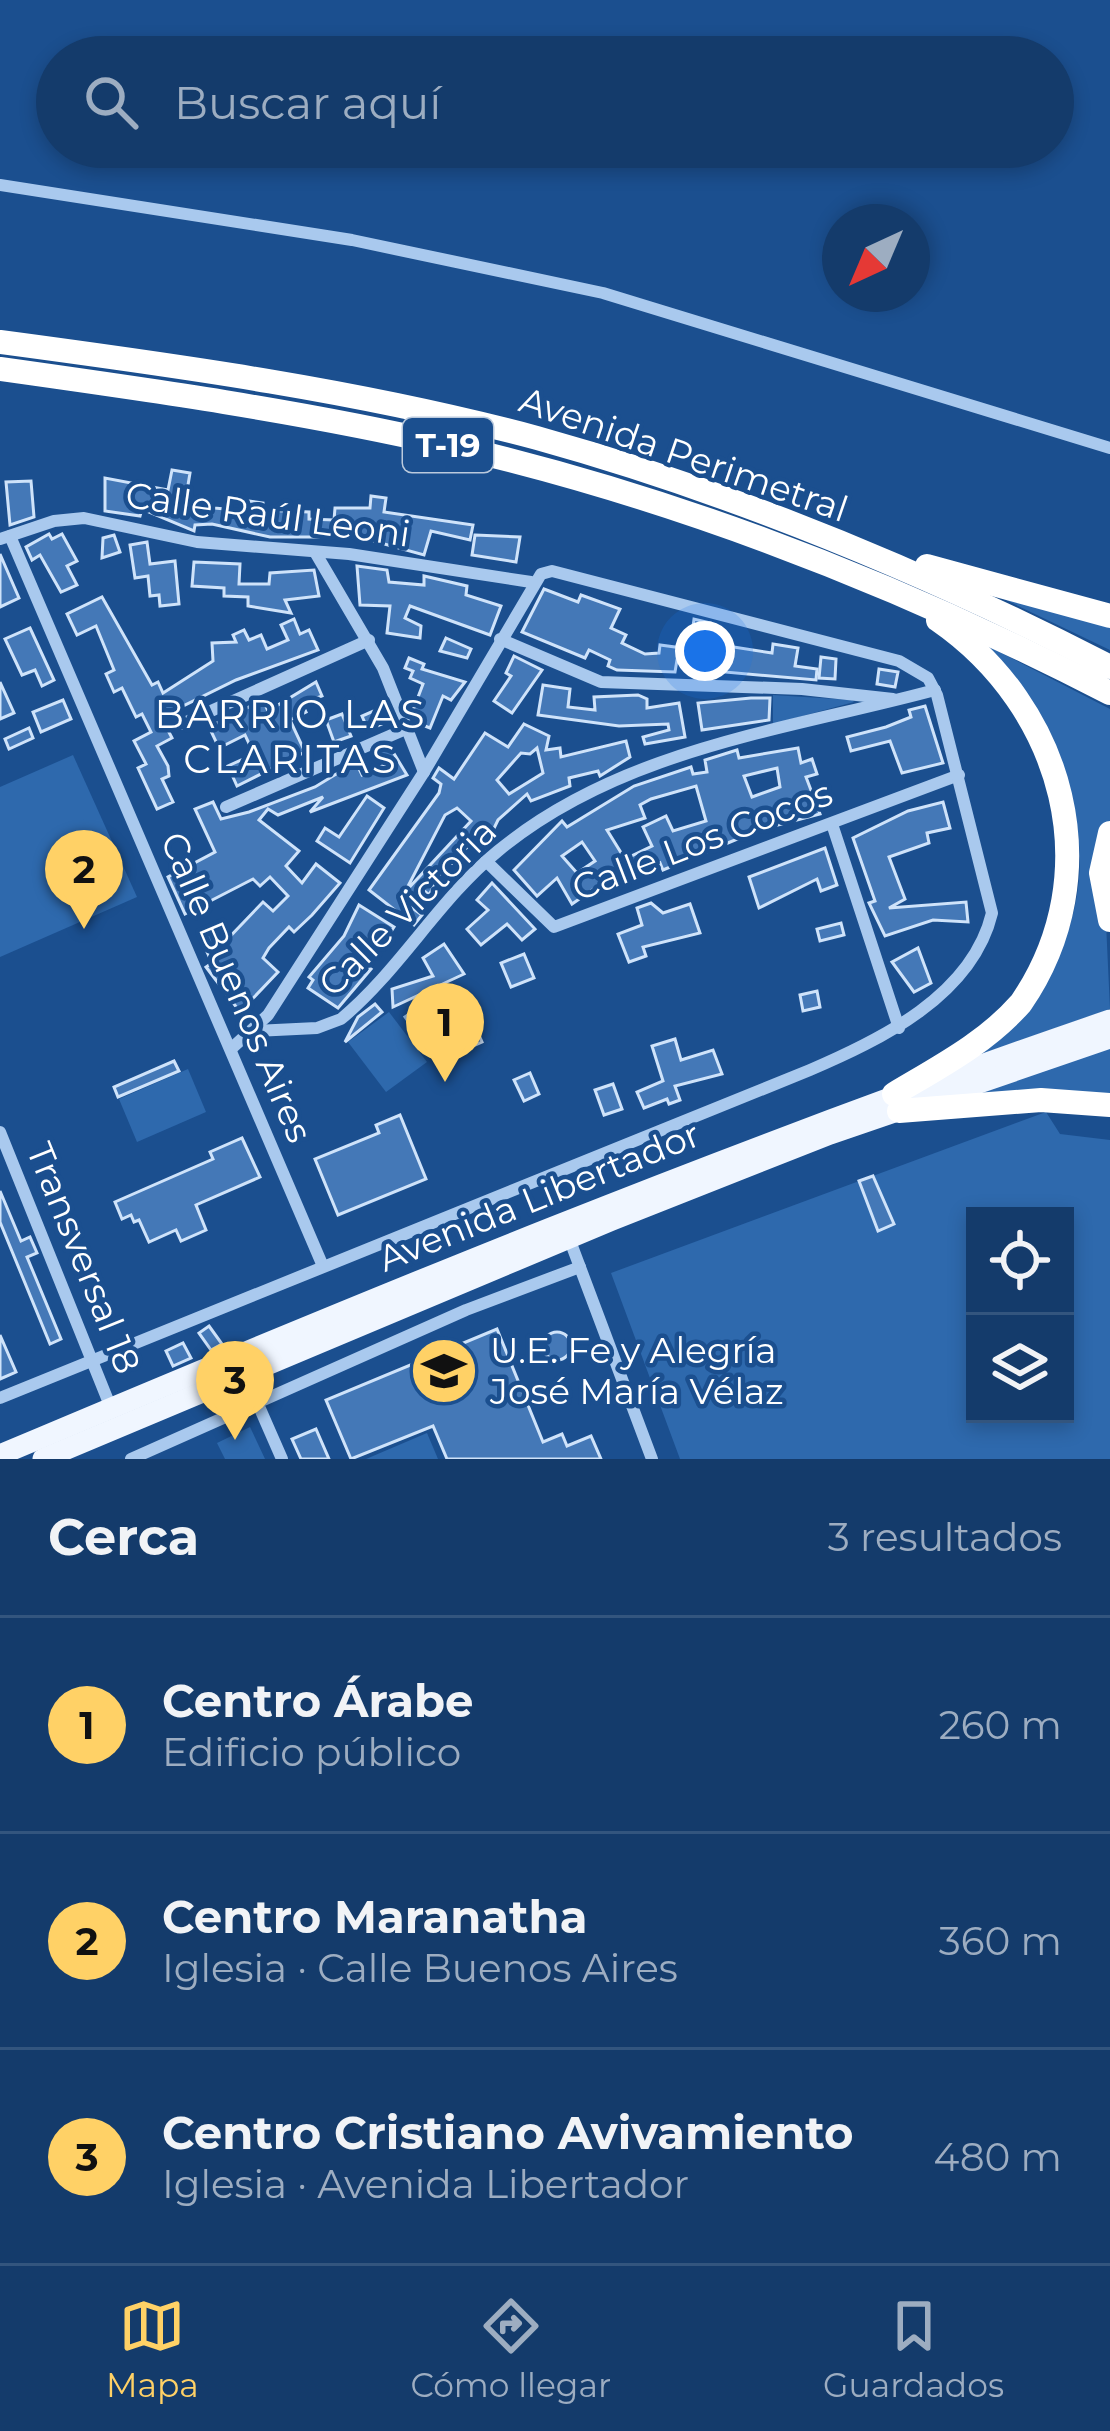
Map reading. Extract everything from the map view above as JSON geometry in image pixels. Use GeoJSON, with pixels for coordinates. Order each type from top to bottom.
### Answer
{"type":"FeatureCollection","features":[{"type":"Feature","properties":{"kind":"highway","name":"Avenida Perimetral"},"geometry":{"type":"LineString","coordinates":[[0,342],[221,373],[454,418],[628,465],[816,532],[1110,667]]}},
{"type":"Feature","properties":{"kind":"highway","name":"Avenida Perimetral"},"geometry":{"type":"LineString","coordinates":[[0,369],[217,400],[448,445],[685,512],[880,584],[1110,692]]}},
{"type":"Feature","properties":{"kind":"highway"},"geometry":{"type":"LineString","coordinates":[[816,532],[1110,616]]}},
{"type":"Feature","properties":{"kind":"highway"},"geometry":{"type":"LineString","coordinates":[[880,584],[952,631],[1019,695],[1058,760],[1076,837],[1064,925],[1036,983],[985,1038],[896,1102]]}},
{"type":"Feature","properties":{"kind":"highway"},"geometry":{"type":"LineString","coordinates":[[1110,833],[1101,873],[1110,920]]}},
{"type":"Feature","properties":{"kind":"highway"},"geometry":{"type":"LineString","coordinates":[[896,1102],[1041,1100],[1110,1105]]}},
{"type":"Feature","properties":{"kind":"main road","name":"Avenida Libertador"},"geometry":{"type":"LineString","coordinates":[[47,1458],[115,1417],[584,1212],[896,1102],[1110,1020]]}},
{"type":"Feature","properties":{"kind":"main road","name":"Avenida Libertador"},"geometry":{"type":"LineString","coordinates":[[0,1455],[115,1417],[569,1238],[896,1102],[1110,1038]]}},
{"type":"Feature","properties":{"kind":"street"},"geometry":{"type":"LineString","coordinates":[[0,185],[352,240],[603,292],[1110,448]]}},
{"type":"Feature","properties":{"kind":"street","name":"Calle Raúl Leoni"},"geometry":{"type":"LineString","coordinates":[[5,538],[54,521],[84,518],[220,546],[315,551],[531,582],[552,571],[898,662],[916,669],[934,690]]}},
{"type":"Feature","properties":{"kind":"street","name":"Calle Buenos Aires"},"geometry":{"type":"LineString","coordinates":[[5,538],[232,1048],[322,1264]]}},
{"type":"Feature","properties":{"kind":"street"},"geometry":{"type":"LineString","coordinates":[[315,551],[369,640],[424,772]]}},
{"type":"Feature","properties":{"kind":"street"},"geometry":{"type":"LineString","coordinates":[[232,1048],[255,1031],[424,772],[531,582]]}},
{"type":"Feature","properties":{"kind":"street"},"geometry":{"type":"LineString","coordinates":[[500,639],[601,682],[802,689],[900,699]]}},
{"type":"Feature","properties":{"kind":"street"},"geometry":{"type":"LineString","coordinates":[[182,724],[369,640]]}},
{"type":"Feature","properties":{"kind":"street"},"geometry":{"type":"LineString","coordinates":[[934,690],[959,776]]}},
{"type":"Feature","properties":{"kind":"street","name":"Calle Victoria"},"geometry":{"type":"LineString","coordinates":[[255,1031],[317,1028],[341,1019],[486,861],[546,820],[659,761],[934,690]]}},
{"type":"Feature","properties":{"kind":"street"},"geometry":{"type":"LineString","coordinates":[[226,806],[409,728]]}},
{"type":"Feature","properties":{"kind":"street","name":"Calle Los Cocos"},"geometry":{"type":"LineString","coordinates":[[486,861],[554,927],[959,776]]}},
{"type":"Feature","properties":{"kind":"street","name":"Avenida Libertador"},"geometry":{"type":"LineString","coordinates":[[0,1398],[810,1070],[898,1028],[961,968],[991,922],[987,877],[959,776]]}},
{"type":"Feature","properties":{"kind":"street"},"geometry":{"type":"LineString","coordinates":[[832,824],[898,1028]]}},
{"type":"Feature","properties":{"kind":"street","name":"Transversal 18"},"geometry":{"type":"LineString","coordinates":[[0,1132],[115,1417]]}},
{"type":"Feature","properties":{"kind":"street"},"geometry":{"type":"LineString","coordinates":[[569,1238],[652,1459]]}},
{"type":"Feature","properties":{"kind":"street"},"geometry":{"type":"LineString","coordinates":[[130,1459],[466,1310],[580,1268]]}},
{"type":"Feature","properties":{"kind":"street"},"geometry":{"type":"LineString","coordinates":[[257,1402],[282,1459]]}},
{"type":"Feature","properties":{"kind":"shaded area"},"geometry":{"type":"Polygon","coordinates":[[[985,590],[1110,622],[1110,650],[985,590]]]}},
{"type":"Feature","properties":{"kind":"shaded area"},"geometry":{"type":"Polygon","coordinates":[[[982,643],[1110,709],[1110,821],[1102,837],[1110,1009],[976,1056],[1033,990],[1062,947],[1075,904],[1080,863],[1077,823],[1051,747],[982,643]]]}},
{"type":"Feature","properties":{"kind":"shaded area"},"geometry":{"type":"Polygon","coordinates":[[[773,695],[852,700],[854,702],[773,724],[773,695]]]}},
{"type":"Feature","properties":{"kind":"shaded area"},"geometry":{"type":"Polygon","coordinates":[[[73,755],[137,897],[0,957],[0,787],[73,755]]]}},
{"type":"Feature","properties":{"kind":"shaded area"},"geometry":{"type":"Polygon","coordinates":[[[446,989],[460,1009],[419,1037],[405,1017],[446,989]]]}},
{"type":"Feature","properties":{"kind":"shaded area"},"geometry":{"type":"Polygon","coordinates":[[[389,1012],[427,1062],[386,1092],[348,1042],[389,1012]]]}},
{"type":"Feature","properties":{"kind":"shaded area"},"geometry":{"type":"Polygon","coordinates":[[[1110,1047],[1110,1099],[961,1100],[1110,1047]]]}},
{"type":"Feature","properties":{"kind":"shaded area"},"geometry":{"type":"Polygon","coordinates":[[[188,1069],[206,1112],[137,1142],[119,1099],[188,1069]]]}},
{"type":"Feature","properties":{"kind":"shaded area"},"geometry":{"type":"Polygon","coordinates":[[[1046,1112],[1060,1134],[1110,1140],[1110,1459],[680,1459],[611,1273],[1046,1112]]]}},
{"type":"Feature","properties":{"kind":"shaded area"},"geometry":{"type":"Polygon","coordinates":[[[250,1427],[265,1459],[225,1459],[217,1443],[250,1427]]]}},
{"type":"Feature","properties":{"kind":"shaded area"},"geometry":{"type":"Polygon","coordinates":[[[427,1433],[438,1459],[366,1459],[427,1433]]]}},
{"type":"Feature","properties":{"kind":"building"},"geometry":{"type":"Polygon","coordinates":[[[172,470],[190,473],[185,503],[248,511],[249,501],[263,503],[263,510],[309,512],[309,519],[334,520],[335,508],[370,508],[371,496],[386,498],[384,512],[473,525],[470,540],[431,531],[424,555],[359,537],[270,537],[212,524],[195,525],[194,531],[142,509],[140,516],[105,511],[105,478],[168,490],[172,470]]]}},
{"type":"Feature","properties":{"kind":"building"},"geometry":{"type":"Polygon","coordinates":[[[31,481],[34,517],[10,525],[6,482],[31,481]]]}},
{"type":"Feature","properties":{"kind":"building"},"geometry":{"type":"Polygon","coordinates":[[[49,534],[52,539],[62,534],[77,561],[67,566],[77,585],[61,592],[40,555],[32,560],[26,547],[49,534]]]}},
{"type":"Feature","properties":{"kind":"building"},"geometry":{"type":"Polygon","coordinates":[[[114,535],[120,552],[102,558],[103,538],[114,535]]]}},
{"type":"Feature","properties":{"kind":"building"},"geometry":{"type":"Polygon","coordinates":[[[475,535],[520,537],[516,562],[472,555],[475,535]]]}},
{"type":"Feature","properties":{"kind":"building"},"geometry":{"type":"Polygon","coordinates":[[[147,542],[150,564],[175,561],[179,604],[160,606],[159,595],[150,596],[148,576],[135,578],[130,545],[147,542]]]}},
{"type":"Feature","properties":{"kind":"building"},"geometry":{"type":"Polygon","coordinates":[[[0,554],[19,598],[0,607],[0,554]]]}},
{"type":"Feature","properties":{"kind":"building"},"geometry":{"type":"Polygon","coordinates":[[[194,562],[240,564],[239,584],[269,584],[270,573],[314,570],[319,596],[285,600],[291,613],[248,606],[248,597],[224,596],[224,588],[192,586],[194,562]]]}},
{"type":"Feature","properties":{"kind":"building"},"geometry":{"type":"Polygon","coordinates":[[[357,566],[387,570],[389,582],[424,585],[424,576],[467,586],[466,595],[501,606],[490,635],[410,606],[405,618],[421,626],[420,638],[387,633],[390,606],[360,605],[357,566]]]}},
{"type":"Feature","properties":{"kind":"building"},"geometry":{"type":"Polygon","coordinates":[[[544,589],[578,602],[581,595],[620,609],[611,628],[626,635],[622,643],[645,654],[659,653],[660,645],[690,649],[694,619],[710,623],[708,643],[772,653],[773,644],[798,648],[795,666],[817,669],[816,680],[713,671],[713,664],[677,660],[675,672],[617,670],[608,666],[610,660],[589,650],[585,658],[522,632],[544,589]]]}},
{"type":"Feature","properties":{"kind":"building"},"geometry":{"type":"Polygon","coordinates":[[[102,597],[152,685],[158,682],[163,693],[213,661],[212,643],[236,642],[233,635],[244,630],[249,640],[261,635],[267,649],[288,640],[281,625],[294,619],[300,634],[309,630],[318,650],[236,680],[161,717],[172,738],[157,746],[168,766],[169,776],[162,779],[173,802],[157,809],[138,768],[146,764],[134,741],[151,732],[142,714],[136,717],[122,688],[114,692],[106,674],[114,670],[96,626],[77,635],[67,614],[102,597]]]}},
{"type":"Feature","properties":{"kind":"building"},"geometry":{"type":"Polygon","coordinates":[[[30,628],[54,680],[42,686],[35,670],[22,675],[5,639],[30,628]]]}},
{"type":"Feature","properties":{"kind":"building"},"geometry":{"type":"Polygon","coordinates":[[[446,638],[471,649],[467,658],[440,651],[446,638]]]}},
{"type":"Feature","properties":{"kind":"building"},"geometry":{"type":"Polygon","coordinates":[[[514,656],[542,670],[512,713],[494,701],[511,676],[506,673],[514,656]]]}},
{"type":"Feature","properties":{"kind":"building"},"geometry":{"type":"Polygon","coordinates":[[[821,657],[836,659],[835,679],[819,678],[821,657]]]}},
{"type":"Feature","properties":{"kind":"building"},"geometry":{"type":"Polygon","coordinates":[[[409,658],[424,664],[422,669],[465,682],[451,700],[443,696],[430,728],[417,723],[420,717],[412,713],[423,684],[410,678],[413,671],[405,668],[409,658]]]}},
{"type":"Feature","properties":{"kind":"building"},"geometry":{"type":"Polygon","coordinates":[[[879,669],[898,672],[895,687],[877,684],[879,669]]]}},
{"type":"Feature","properties":{"kind":"building"},"geometry":{"type":"Polygon","coordinates":[[[0,682],[14,713],[0,719],[0,682]]]}},
{"type":"Feature","properties":{"kind":"building"},"geometry":{"type":"Polygon","coordinates":[[[316,682],[322,696],[302,704],[306,712],[290,720],[305,752],[237,786],[228,766],[254,754],[245,735],[219,748],[209,727],[263,700],[268,711],[316,682]]]}},
{"type":"Feature","properties":{"kind":"building"},"geometry":{"type":"Polygon","coordinates":[[[543,685],[570,689],[568,707],[595,710],[594,697],[638,695],[647,699],[647,708],[679,703],[685,737],[645,744],[643,737],[669,730],[668,724],[619,726],[538,715],[543,685]]]}},
{"type":"Feature","properties":{"kind":"building"},"geometry":{"type":"Polygon","coordinates":[[[770,698],[769,720],[702,730],[698,703],[770,698]]]}},
{"type":"Feature","properties":{"kind":"building"},"geometry":{"type":"Polygon","coordinates":[[[63,700],[71,719],[41,732],[33,712],[63,700]]]}},
{"type":"Feature","properties":{"kind":"building"},"geometry":{"type":"Polygon","coordinates":[[[385,706],[391,720],[368,730],[362,716],[385,706]]]}},
{"type":"Feature","properties":{"kind":"building"},"geometry":{"type":"Polygon","coordinates":[[[925,706],[943,763],[902,773],[890,741],[851,751],[847,737],[886,727],[911,717],[909,710],[925,706]]]}},
{"type":"Feature","properties":{"kind":"building"},"geometry":{"type":"Polygon","coordinates":[[[342,714],[351,736],[334,742],[326,720],[342,714]]]}},
{"type":"Feature","properties":{"kind":"building"},"geometry":{"type":"Polygon","coordinates":[[[524,724],[549,736],[546,750],[560,748],[561,757],[626,741],[630,757],[600,776],[598,771],[569,778],[570,786],[531,801],[527,794],[498,820],[485,847],[476,838],[452,863],[448,860],[429,895],[421,888],[408,905],[422,915],[414,925],[369,890],[439,793],[441,784],[433,778],[439,768],[454,779],[485,733],[508,747],[524,724]],[[537,748],[530,754],[521,753],[497,780],[509,794],[543,773],[537,748]],[[457,808],[445,815],[405,892],[471,821],[457,808]]]}},
{"type":"Feature","properties":{"kind":"building"},"geometry":{"type":"Polygon","coordinates":[[[29,728],[33,738],[9,749],[5,739],[29,728]]]}},
{"type":"Feature","properties":{"kind":"building"},"geometry":{"type":"Polygon","coordinates":[[[390,747],[407,775],[310,812],[323,797],[278,815],[268,809],[259,820],[299,851],[286,866],[302,883],[316,864],[340,883],[294,932],[289,927],[269,948],[263,958],[278,972],[240,1012],[206,967],[212,963],[198,932],[210,927],[219,948],[263,902],[273,911],[288,896],[270,877],[260,886],[253,879],[185,914],[168,877],[215,852],[195,809],[213,802],[221,819],[249,812],[315,787],[356,762],[362,775],[384,765],[378,752],[390,747]]]}},
{"type":"Feature","properties":{"kind":"building"},"geometry":{"type":"Polygon","coordinates":[[[798,748],[801,763],[812,759],[817,774],[806,777],[820,814],[759,830],[663,870],[660,863],[612,891],[608,879],[572,904],[557,878],[537,896],[514,870],[562,821],[567,827],[634,786],[691,767],[693,774],[707,772],[705,760],[737,750],[739,758],[798,748]],[[777,768],[744,776],[752,797],[780,787],[777,768]],[[696,786],[640,805],[645,818],[607,830],[625,859],[652,846],[643,827],[666,816],[673,831],[706,821],[696,786]],[[582,842],[562,856],[577,873],[595,861],[582,842]]]}},
{"type":"Feature","properties":{"kind":"building"},"geometry":{"type":"Polygon","coordinates":[[[367,796],[384,808],[350,863],[317,841],[325,828],[339,837],[367,796]]]}},
{"type":"Feature","properties":{"kind":"building"},"geometry":{"type":"Polygon","coordinates":[[[943,802],[950,828],[927,833],[929,843],[889,857],[905,899],[889,908],[966,902],[968,922],[933,920],[885,936],[869,903],[875,901],[853,838],[908,811],[943,802]]]}},
{"type":"Feature","properties":{"kind":"building"},"geometry":{"type":"Polygon","coordinates":[[[825,848],[837,885],[821,891],[817,879],[759,908],[749,877],[825,848]]]}},
{"type":"Feature","properties":{"kind":"building"},"geometry":{"type":"Polygon","coordinates":[[[492,883],[535,929],[522,940],[507,924],[481,945],[467,929],[488,910],[477,900],[492,883]]]}},
{"type":"Feature","properties":{"kind":"building"},"geometry":{"type":"Polygon","coordinates":[[[651,903],[663,913],[690,904],[700,933],[643,947],[646,956],[629,962],[618,934],[642,925],[637,908],[651,903]]]}},
{"type":"Feature","properties":{"kind":"building"},"geometry":{"type":"Polygon","coordinates":[[[359,905],[394,927],[385,941],[372,933],[354,958],[371,969],[338,1008],[308,988],[313,980],[309,977],[344,936],[359,905]]]}},
{"type":"Feature","properties":{"kind":"building"},"geometry":{"type":"Polygon","coordinates":[[[841,923],[844,935],[820,941],[817,929],[841,923]]]}},
{"type":"Feature","properties":{"kind":"building"},"geometry":{"type":"Polygon","coordinates":[[[444,944],[464,974],[393,1007],[392,989],[433,976],[423,958],[444,944]]]}},
{"type":"Feature","properties":{"kind":"building"},"geometry":{"type":"Polygon","coordinates":[[[918,948],[931,983],[914,992],[892,962],[918,948]]]}},
{"type":"Feature","properties":{"kind":"building"},"geometry":{"type":"Polygon","coordinates":[[[524,954],[534,978],[511,987],[501,963],[524,954]]]}},
{"type":"Feature","properties":{"kind":"building"},"geometry":{"type":"Polygon","coordinates":[[[817,991],[820,1007],[803,1011],[800,995],[817,991]]]}},
{"type":"Feature","properties":{"kind":"building"},"geometry":{"type":"Polygon","coordinates":[[[375,1004],[382,1012],[345,1042],[358,1017],[375,1004]]]}},
{"type":"Feature","properties":{"kind":"building"},"geometry":{"type":"Polygon","coordinates":[[[475,1026],[482,1042],[437,1062],[430,1046],[475,1026]]]}},
{"type":"Feature","properties":{"kind":"building"},"geometry":{"type":"Polygon","coordinates":[[[675,1039],[681,1060],[713,1050],[722,1074],[675,1086],[680,1100],[669,1104],[667,1099],[644,1108],[637,1092],[663,1081],[652,1046],[675,1039]]]}},
{"type":"Feature","properties":{"kind":"building"},"geometry":{"type":"Polygon","coordinates":[[[174,1061],[179,1071],[118,1097],[114,1087],[174,1061]]]}},
{"type":"Feature","properties":{"kind":"building"},"geometry":{"type":"Polygon","coordinates":[[[530,1073],[539,1094],[524,1101],[514,1080],[530,1073]]]}},
{"type":"Feature","properties":{"kind":"building"},"geometry":{"type":"Polygon","coordinates":[[[613,1084],[622,1109],[604,1115],[595,1090],[613,1084]]]}},
{"type":"Feature","properties":{"kind":"building"},"geometry":{"type":"Polygon","coordinates":[[[400,1115],[426,1179],[338,1215],[315,1159],[379,1133],[376,1125],[400,1115]]]}},
{"type":"Feature","properties":{"kind":"building"},"geometry":{"type":"Polygon","coordinates":[[[242,1138],[260,1177],[196,1205],[206,1230],[181,1241],[176,1230],[149,1242],[139,1220],[134,1222],[131,1215],[122,1219],[115,1202],[213,1159],[210,1152],[242,1138]]]}},
{"type":"Feature","properties":{"kind":"building"},"geometry":{"type":"Polygon","coordinates":[[[873,1176],[894,1224],[878,1231],[859,1181],[873,1176]]]}},
{"type":"Feature","properties":{"kind":"building"},"geometry":{"type":"Polygon","coordinates":[[[0,1191],[21,1241],[30,1237],[37,1253],[27,1257],[61,1339],[50,1344],[0,1222],[0,1191]]]}},
{"type":"Feature","properties":{"kind":"building"},"geometry":{"type":"Polygon","coordinates":[[[209,1326],[222,1344],[211,1350],[199,1333],[209,1326]]]}},
{"type":"Feature","properties":{"kind":"building","name":"U.E. Fe y Alegría José María Vélaz"},"geometry":{"type":"Polygon","coordinates":[[[497,1329],[543,1442],[562,1434],[567,1446],[591,1436],[601,1459],[447,1459],[433,1426],[351,1459],[326,1400],[497,1329]]]}},
{"type":"Feature","properties":{"kind":"building"},"geometry":{"type":"Polygon","coordinates":[[[557,1332],[567,1336],[571,1346],[567,1356],[557,1360],[547,1356],[543,1346],[547,1336],[557,1332]]]}},
{"type":"Feature","properties":{"kind":"building"},"geometry":{"type":"Polygon","coordinates":[[[0,1335],[16,1372],[0,1379],[0,1335]]]}},
{"type":"Feature","properties":{"kind":"building"},"geometry":{"type":"Polygon","coordinates":[[[183,1343],[191,1358],[173,1366],[166,1351],[183,1343]]]}},
{"type":"Feature","properties":{"kind":"building"},"geometry":{"type":"Polygon","coordinates":[[[316,1429],[329,1459],[301,1459],[292,1439],[316,1429]]]}},
{"type":"Feature","properties":{"kind":"place","name":"Centro Maranatha"},"geometry":{"type":"Point","coordinates":[84,929]}},
{"type":"Feature","properties":{"kind":"place","name":"Centro Árabe"},"geometry":{"type":"Point","coordinates":[445,1082]}},
{"type":"Feature","properties":{"kind":"place","name":"U.E. Fe y Alegría José María Vélaz"},"geometry":{"type":"Point","coordinates":[444,1371]}},
{"type":"Feature","properties":{"kind":"place","name":"Centro Cristiano Avivamiento"},"geometry":{"type":"Point","coordinates":[235,1440]}},
{"type":"Feature","properties":{"kind":"district","name":"BARRIO LAS CLARITAS"},"geometry":{"type":"Point","coordinates":[291,736]}}]}
